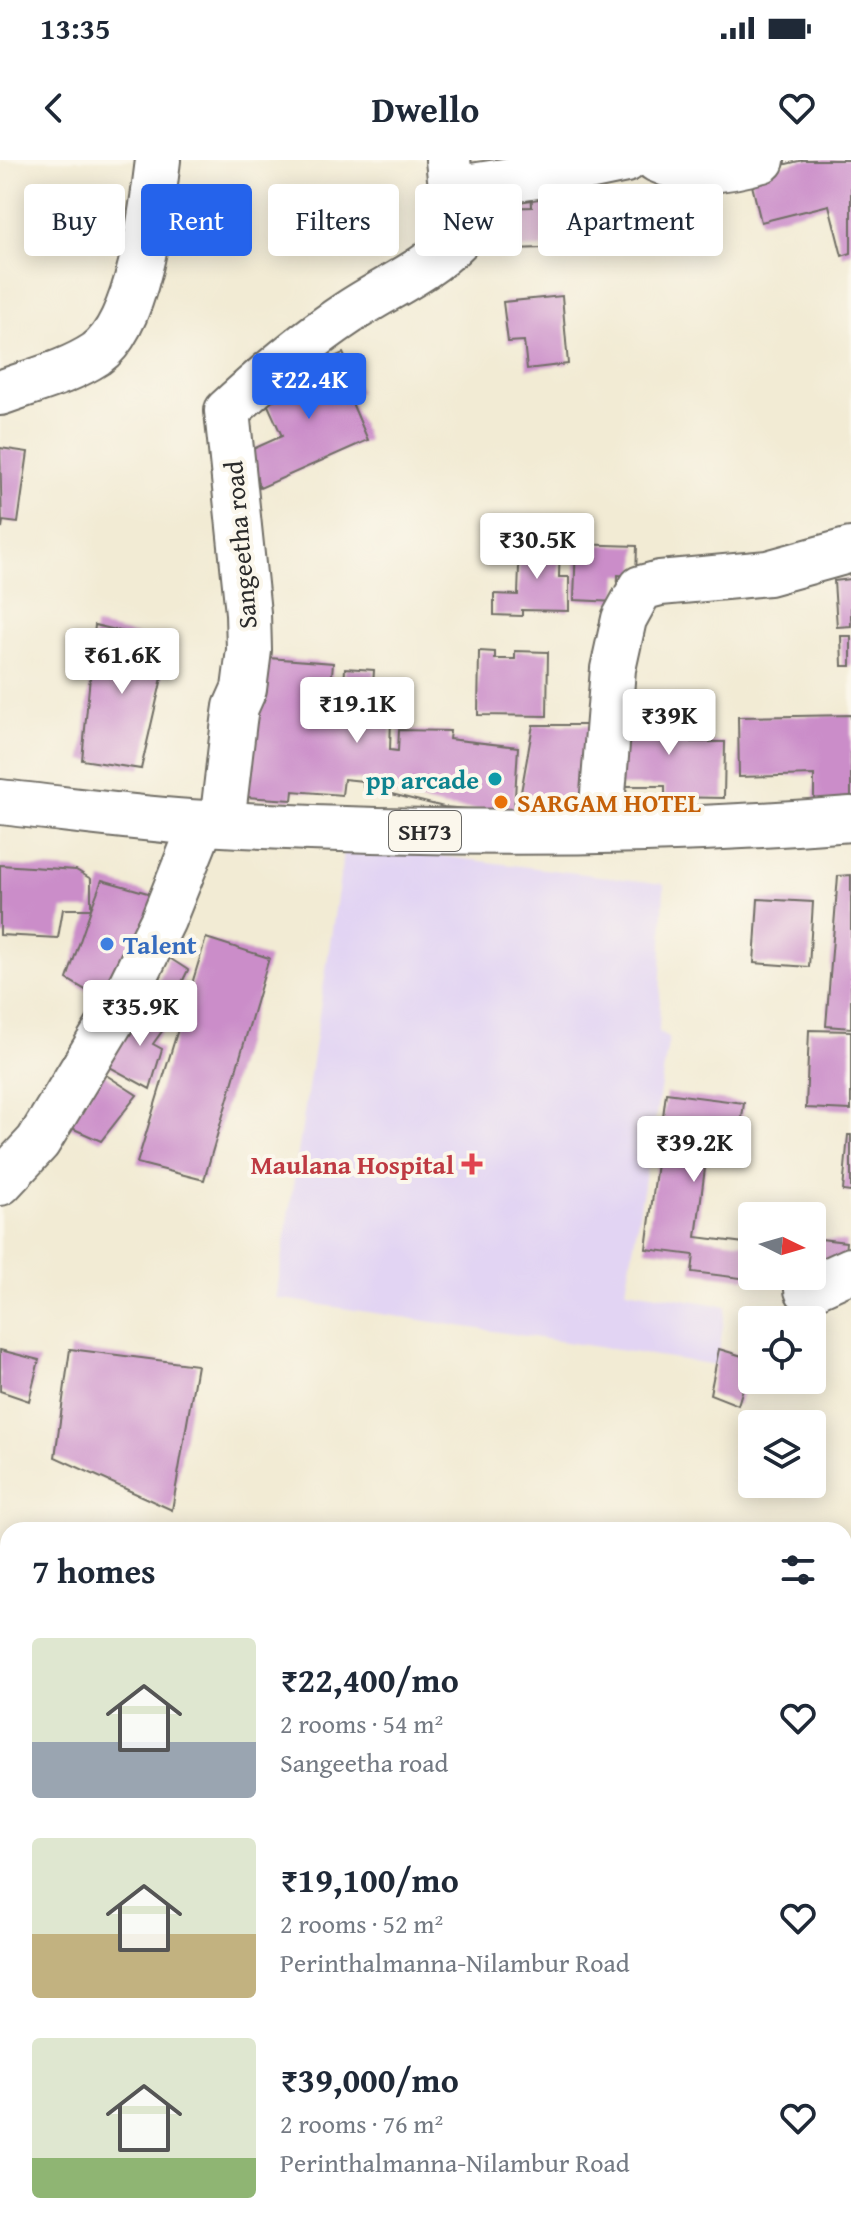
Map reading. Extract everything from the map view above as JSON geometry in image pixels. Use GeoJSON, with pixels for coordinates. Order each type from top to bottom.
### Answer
{"type":"FeatureCollection","features":[{"type":"Feature","properties":{"kind":"street"},"geometry":{"type":"LineString","coordinates":[[0,393],[68,370],[98,352],[116,334],[144,254],[158,160]]}},
{"type":"Feature","properties":{"kind":"street"},"geometry":{"type":"LineString","coordinates":[[450,174],[583,169],[626,160]]}},
{"type":"Feature","properties":{"kind":"street"},"geometry":{"type":"LineString","coordinates":[[657,160],[673,168],[701,171],[762,160]]}},
{"type":"Feature","properties":{"kind":"street","name":"Sangeetha road"},"geometry":{"type":"LineString","coordinates":[[212,823],[236,707],[244,689],[249,650],[227,411],[274,367],[348,313],[438,260],[457,240],[450,174]]}},
{"type":"Feature","properties":{"kind":"street"},"geometry":{"type":"LineString","coordinates":[[600,831],[613,669],[624,619],[641,588],[660,583],[768,573],[851,550]]}},
{"type":"Feature","properties":{"kind":"street","name":"SH73"},"geometry":{"type":"LineString","coordinates":[[0,802],[212,823],[489,832],[750,827],[851,819]]}},
{"type":"Feature","properties":{"kind":"street"},"geometry":{"type":"LineString","coordinates":[[0,1183],[38,1142],[120,1007],[212,823]]}},
{"type":"Feature","properties":{"kind":"street"},"geometry":{"type":"LineString","coordinates":[[826,1281],[851,1270]]}},
{"type":"Feature","properties":{"kind":"shaded area","name":"Maulana Hospital"},"geometry":{"type":"Polygon","coordinates":[[[345,844],[664,884],[659,1032],[669,1038],[626,1290],[726,1306],[717,1365],[276,1298],[345,844]]]}},
{"type":"Feature","properties":{"kind":"building"},"geometry":{"type":"Polygon","coordinates":[[[803,160],[851,160],[851,253],[842,256],[829,205],[761,222],[749,173],[803,160]]]}},
{"type":"Feature","properties":{"kind":"building"},"geometry":{"type":"Polygon","coordinates":[[[571,183],[571,184],[538,184],[538,248],[522,249],[522,207],[532,207],[531,184],[571,183]]]}},
{"type":"Feature","properties":{"kind":"building"},"geometry":{"type":"Polygon","coordinates":[[[562,296],[568,364],[527,369],[524,341],[508,342],[503,302],[562,296]]]}},
{"type":"Feature","properties":{"kind":"building"},"geometry":{"type":"Polygon","coordinates":[[[343,353],[360,392],[349,396],[368,440],[260,488],[244,453],[282,436],[261,390],[343,353]]]}},
{"type":"Feature","properties":{"kind":"building"},"geometry":{"type":"Polygon","coordinates":[[[0,448],[28,452],[18,523],[3,521],[2,528],[0,448]]]}},
{"type":"Feature","properties":{"kind":"building"},"geometry":{"type":"Polygon","coordinates":[[[520,538],[560,539],[559,577],[569,577],[569,611],[522,610],[522,616],[494,615],[494,594],[518,595],[520,538]]]}},
{"type":"Feature","properties":{"kind":"building"},"geometry":{"type":"Polygon","coordinates":[[[576,544],[637,546],[636,576],[618,575],[617,602],[574,600],[576,544]]]}},
{"type":"Feature","properties":{"kind":"building"},"geometry":{"type":"Polygon","coordinates":[[[851,579],[851,626],[837,627],[834,581],[851,579]]]}},
{"type":"Feature","properties":{"kind":"building"},"geometry":{"type":"Polygon","coordinates":[[[95,625],[170,643],[141,769],[82,760],[95,625]]]}},
{"type":"Feature","properties":{"kind":"building"},"geometry":{"type":"Polygon","coordinates":[[[841,636],[851,636],[851,666],[842,666],[841,636]]]}},
{"type":"Feature","properties":{"kind":"building"},"geometry":{"type":"Polygon","coordinates":[[[479,651],[495,652],[495,659],[515,659],[515,651],[548,652],[547,716],[478,715],[479,651]]]}},
{"type":"Feature","properties":{"kind":"building"},"geometry":{"type":"Polygon","coordinates":[[[256,657],[333,663],[331,686],[344,687],[345,668],[374,670],[371,718],[391,719],[390,750],[398,751],[399,730],[450,731],[449,739],[518,747],[514,813],[444,807],[363,787],[363,781],[344,779],[342,795],[293,791],[292,800],[231,796],[256,657]]]}},
{"type":"Feature","properties":{"kind":"building"},"geometry":{"type":"Polygon","coordinates":[[[618,715],[691,715],[691,742],[725,742],[724,798],[665,797],[665,786],[617,786],[618,715]]]}},
{"type":"Feature","properties":{"kind":"building"},"geometry":{"type":"Polygon","coordinates":[[[851,715],[851,801],[814,802],[814,775],[739,777],[738,717],[851,715]]]}},
{"type":"Feature","properties":{"kind":"building"},"geometry":{"type":"Polygon","coordinates":[[[533,725],[597,725],[590,808],[518,809],[533,725]]]}},
{"type":"Feature","properties":{"kind":"building"},"geometry":{"type":"Polygon","coordinates":[[[0,865],[76,870],[91,879],[91,909],[63,909],[58,938],[0,935],[0,865]]]}},
{"type":"Feature","properties":{"kind":"building"},"geometry":{"type":"Polygon","coordinates":[[[851,875],[851,1028],[826,1026],[838,876],[851,875]]]}},
{"type":"Feature","properties":{"kind":"building","name":"Talent"},"geometry":{"type":"Polygon","coordinates":[[[102,880],[158,896],[106,1002],[67,979],[102,880]]]}},
{"type":"Feature","properties":{"kind":"building"},"geometry":{"type":"Polygon","coordinates":[[[758,899],[813,902],[809,967],[754,963],[758,899]]]}},
{"type":"Feature","properties":{"kind":"building"},"geometry":{"type":"Polygon","coordinates":[[[206,938],[269,958],[204,1180],[137,1163],[206,938]]]}},
{"type":"Feature","properties":{"kind":"building"},"geometry":{"type":"Polygon","coordinates":[[[168,957],[188,970],[169,1009],[152,1001],[168,957]]]}},
{"type":"Feature","properties":{"kind":"building"},"geometry":{"type":"Polygon","coordinates":[[[145,1004],[170,1020],[153,1044],[162,1049],[150,1089],[104,1064],[145,1004]]]}},
{"type":"Feature","properties":{"kind":"building"},"geometry":{"type":"Polygon","coordinates":[[[809,1030],[851,1031],[851,1110],[806,1108],[809,1030]]]}},
{"type":"Feature","properties":{"kind":"building"},"geometry":{"type":"Polygon","coordinates":[[[103,1073],[137,1095],[101,1141],[67,1126],[103,1073]]]}},
{"type":"Feature","properties":{"kind":"building"},"geometry":{"type":"Polygon","coordinates":[[[666,1093],[744,1103],[738,1148],[708,1145],[696,1237],[738,1242],[738,1278],[692,1272],[694,1255],[646,1249],[666,1093]]]}},
{"type":"Feature","properties":{"kind":"building"},"geometry":{"type":"Polygon","coordinates":[[[848,1135],[851,1135],[851,1192],[843,1191],[848,1135]]]}},
{"type":"Feature","properties":{"kind":"building"},"geometry":{"type":"Polygon","coordinates":[[[826,1240],[846,1242],[844,1264],[826,1262],[826,1240]]]}},
{"type":"Feature","properties":{"kind":"building"},"geometry":{"type":"Polygon","coordinates":[[[70,1349],[197,1365],[172,1510],[55,1457],[70,1349]]]}},
{"type":"Feature","properties":{"kind":"building"},"geometry":{"type":"Polygon","coordinates":[[[719,1349],[738,1355],[738,1394],[741,1394],[738,1405],[710,1394],[719,1349]]]}},
{"type":"Feature","properties":{"kind":"building"},"geometry":{"type":"Polygon","coordinates":[[[0,1350],[39,1360],[29,1401],[0,1391],[0,1350]]]}},
{"type":"Feature","properties":{"kind":"place","name":"pp arcade"},"geometry":{"type":"Point","coordinates":[495,779]}},
{"type":"Feature","properties":{"kind":"place","name":"SARGAM HOTEL"},"geometry":{"type":"Point","coordinates":[501,802]}},
{"type":"Feature","properties":{"kind":"place","name":"Talent"},"geometry":{"type":"Point","coordinates":[107,944]}},
{"type":"Feature","properties":{"kind":"place","name":"Maulana Hospital"},"geometry":{"type":"Point","coordinates":[472,1164]}}]}
